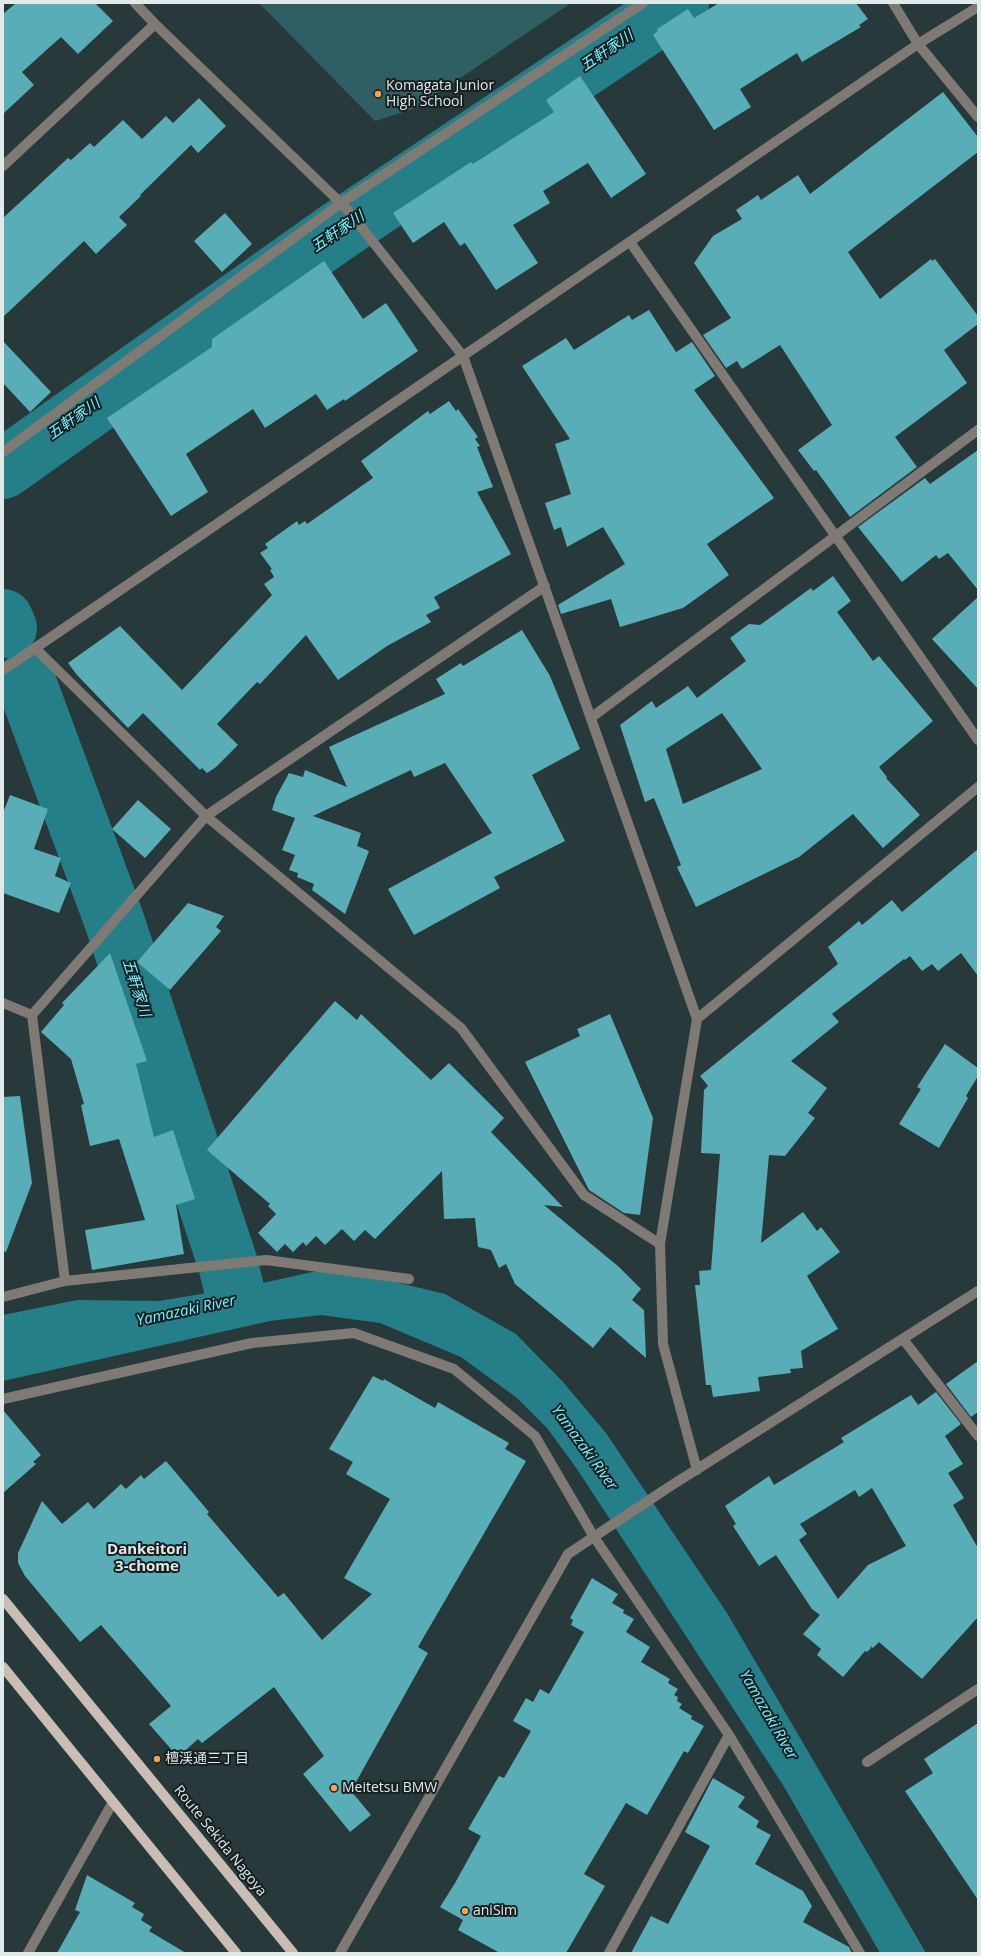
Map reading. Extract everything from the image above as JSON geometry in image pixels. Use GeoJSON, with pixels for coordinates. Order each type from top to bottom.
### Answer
{"type":"FeatureCollection","features":[{"type":"Feature","properties":{"kind":"main road","name":"Route Sekida Nagoya"},"geometry":{"type":"LineString","coordinates":[[3,1599],[293,1953]]}},
{"type":"Feature","properties":{"kind":"main road"},"geometry":{"type":"LineString","coordinates":[[3,1667],[236,1953]]}},
{"type":"Feature","properties":{"kind":"street"},"geometry":{"type":"LineString","coordinates":[[135,3],[344,206],[463,356],[592,717],[697,1019],[660,1244],[663,1344],[697,1470]]}},
{"type":"Feature","properties":{"kind":"street"},"geometry":{"type":"LineString","coordinates":[[3,452],[344,206],[642,3]]}},
{"type":"Feature","properties":{"kind":"street"},"geometry":{"type":"LineString","coordinates":[[893,3],[918,44],[978,117]]}},
{"type":"Feature","properties":{"kind":"street"},"geometry":{"type":"LineString","coordinates":[[3,670],[918,44],[978,7]]}},
{"type":"Feature","properties":{"kind":"street"},"geometry":{"type":"LineString","coordinates":[[3,166],[155,24]]}},
{"type":"Feature","properties":{"kind":"street"},"geometry":{"type":"LineString","coordinates":[[630,242],[978,740]]}},
{"type":"Feature","properties":{"kind":"street"},"geometry":{"type":"LineString","coordinates":[[592,717],[978,430]]}},
{"type":"Feature","properties":{"kind":"street"},"geometry":{"type":"LineString","coordinates":[[65,1281],[32,1015],[206,816],[544,586]]}},
{"type":"Feature","properties":{"kind":"street"},"geometry":{"type":"LineString","coordinates":[[35,648],[206,816],[460,1028],[584,1195],[660,1244]]}},
{"type":"Feature","properties":{"kind":"street"},"geometry":{"type":"LineString","coordinates":[[697,1019],[978,787]]}},
{"type":"Feature","properties":{"kind":"street"},"geometry":{"type":"LineString","coordinates":[[3,1003],[32,1015]]}},
{"type":"Feature","properties":{"kind":"street"},"geometry":{"type":"LineString","coordinates":[[3,1297],[65,1281],[266,1260],[409,1280]]}},
{"type":"Feature","properties":{"kind":"street"},"geometry":{"type":"LineString","coordinates":[[340,1953],[568,1554],[669,1487],[978,1291]]}},
{"type":"Feature","properties":{"kind":"street"},"geometry":{"type":"LineString","coordinates":[[3,1399],[252,1343],[354,1333],[454,1369],[535,1436],[729,1734],[860,1953]]}},
{"type":"Feature","properties":{"kind":"street"},"geometry":{"type":"LineString","coordinates":[[902,1339],[978,1436]]}},
{"type":"Feature","properties":{"kind":"street"},"geometry":{"type":"LineString","coordinates":[[867,1762],[978,1689]]}},
{"type":"Feature","properties":{"kind":"street"},"geometry":{"type":"LineString","coordinates":[[609,1953],[729,1734]]}},
{"type":"Feature","properties":{"kind":"street"},"geometry":{"type":"LineString","coordinates":[[28,1953],[113,1802]]}},
{"type":"Feature","properties":{"kind":"shaded area"},"geometry":{"type":"Polygon","coordinates":[[[259,3],[571,3],[416,108],[375,121],[259,3]]]}},
{"type":"Feature","properties":{"kind":"water","name":"Yamazaki River"},"geometry":{"type":"Polygon","coordinates":[[[317,1271],[383,1279],[445,1294],[516,1334],[563,1382],[606,1433],[727,1613],[926,1953],[880,1953],[783,1785],[577,1469],[547,1428],[517,1398],[461,1357],[380,1323],[321,1315],[270,1321],[3,1381],[3,1315],[77,1300],[159,1301],[249,1286],[317,1271]]]}},
{"type":"Feature","properties":{"kind":"building"},"geometry":{"type":"Polygon","coordinates":[[[16,3],[95,3],[113,21],[78,54],[61,37],[22,72],[34,85],[3,114],[3,14],[16,3]]]}},
{"type":"Feature","properties":{"kind":"building"},"geometry":{"type":"Polygon","coordinates":[[[719,3],[856,3],[868,19],[859,25],[861,27],[802,62],[797,53],[740,89],[751,107],[714,130],[653,35],[658,31],[657,29],[688,9],[694,18],[719,3]]]}},
{"type":"Feature","properties":{"kind":"building"},"geometry":{"type":"Polygon","coordinates":[[[580,76],[646,174],[611,198],[588,163],[543,191],[550,203],[513,225],[538,263],[496,290],[465,243],[460,246],[444,222],[413,243],[393,213],[471,162],[473,164],[554,112],[546,100],[580,76]]]}},
{"type":"Feature","properties":{"kind":"building"},"geometry":{"type":"Polygon","coordinates":[[[943,92],[978,137],[978,152],[848,252],[880,299],[931,259],[932,261],[935,259],[978,316],[978,324],[944,350],[967,383],[895,437],[917,467],[850,517],[816,470],[814,471],[798,450],[832,425],[780,345],[742,369],[737,361],[726,368],[703,335],[731,318],[694,263],[713,236],[742,219],[736,210],[758,195],[761,200],[798,175],[810,194],[943,92]]]}},
{"type":"Feature","properties":{"kind":"building"},"geometry":{"type":"Polygon","coordinates":[[[199,98],[226,126],[198,153],[191,145],[140,195],[141,196],[119,217],[127,225],[96,254],[84,241],[3,317],[3,218],[68,158],[71,160],[90,143],[94,147],[123,120],[142,139],[166,116],[173,123],[199,98]]]}},
{"type":"Feature","properties":{"kind":"building"},"geometry":{"type":"Polygon","coordinates":[[[225,213],[252,244],[222,272],[194,241],[225,213]]]}},
{"type":"Feature","properties":{"kind":"building"},"geometry":{"type":"Polygon","coordinates":[[[324,261],[363,319],[386,303],[418,351],[345,401],[344,399],[327,410],[316,394],[265,428],[253,409],[186,454],[208,492],[171,516],[107,418],[212,347],[212,339],[324,261]]]}},
{"type":"Feature","properties":{"kind":"building"},"geometry":{"type":"Polygon","coordinates":[[[649,310],[676,352],[692,342],[715,376],[694,390],[774,498],[707,544],[729,575],[683,608],[620,627],[611,599],[561,614],[558,605],[625,564],[603,527],[567,547],[561,527],[554,530],[545,503],[571,494],[555,444],[570,439],[522,366],[566,338],[574,350],[629,315],[632,320],[649,310]]]}},
{"type":"Feature","properties":{"kind":"building"},"geometry":{"type":"Polygon","coordinates":[[[3,341],[51,392],[30,412],[3,383],[3,341]]]}},
{"type":"Feature","properties":{"kind":"building"},"geometry":{"type":"Polygon","coordinates":[[[449,401],[456,411],[458,409],[478,437],[475,439],[480,446],[477,447],[493,487],[477,492],[511,554],[434,597],[440,608],[426,615],[431,622],[387,646],[338,680],[306,635],[260,684],[257,682],[217,724],[238,745],[216,767],[207,773],[202,768],[200,770],[143,713],[128,728],[77,675],[68,663],[120,626],[182,690],[272,595],[264,584],[274,577],[270,570],[272,569],[260,553],[268,548],[265,544],[297,521],[299,525],[305,521],[307,524],[373,478],[361,461],[428,411],[430,414],[449,401]]]}},
{"type":"Feature","properties":{"kind":"building"},"geometry":{"type":"Polygon","coordinates":[[[978,450],[978,590],[948,553],[939,559],[936,555],[902,582],[858,527],[925,478],[930,484],[978,450]]]}},
{"type":"Feature","properties":{"kind":"building"},"geometry":{"type":"Polygon","coordinates":[[[833,576],[851,601],[837,612],[873,661],[879,656],[933,721],[879,767],[887,777],[886,778],[920,815],[883,848],[853,814],[799,857],[696,907],[677,867],[681,865],[654,798],[645,802],[620,725],[652,701],[656,708],[688,686],[697,698],[746,661],[730,638],[749,624],[760,625],[811,588],[813,591],[833,576]],[[722,713],[666,749],[683,804],[762,769],[722,713]]]}},
{"type":"Feature","properties":{"kind":"building"},"geometry":{"type":"Polygon","coordinates":[[[978,597],[978,689],[932,639],[978,597]]]}},
{"type":"Feature","properties":{"kind":"building"},"geometry":{"type":"Polygon","coordinates":[[[522,630],[550,676],[580,749],[532,775],[565,841],[494,877],[500,888],[414,935],[388,889],[492,833],[445,763],[414,777],[411,770],[313,816],[361,833],[357,846],[369,851],[345,914],[312,890],[314,884],[297,877],[298,873],[289,870],[295,855],[282,850],[295,818],[272,810],[276,797],[289,773],[303,777],[305,770],[347,787],[329,747],[445,694],[436,679],[461,663],[463,666],[522,630]]]}},
{"type":"Feature","properties":{"kind":"building"},"geometry":{"type":"Polygon","coordinates":[[[10,795],[48,809],[34,849],[61,858],[55,876],[71,883],[59,913],[3,893],[3,813],[10,795]]]}},
{"type":"Feature","properties":{"kind":"building"},"geometry":{"type":"Polygon","coordinates":[[[138,800],[171,829],[145,858],[112,829],[138,800]]]}},
{"type":"Feature","properties":{"kind":"building"},"geometry":{"type":"Polygon","coordinates":[[[978,849],[978,976],[961,953],[938,971],[932,964],[922,971],[910,956],[832,1014],[839,1022],[791,1061],[827,1088],[808,1113],[815,1118],[785,1156],[769,1155],[761,1243],[803,1212],[817,1231],[821,1227],[840,1252],[807,1276],[838,1329],[801,1351],[803,1368],[790,1369],[791,1373],[758,1377],[760,1391],[713,1397],[711,1385],[706,1385],[695,1285],[700,1285],[699,1271],[711,1270],[720,1154],[701,1153],[704,1090],[708,1086],[700,1076],[838,964],[828,947],[859,921],[862,925],[892,900],[902,912],[978,849]]]}},
{"type":"Feature","properties":{"kind":"building"},"geometry":{"type":"Polygon","coordinates":[[[188,903],[224,916],[216,927],[221,931],[170,990],[137,962],[188,903]]]}},
{"type":"Feature","properties":{"kind":"building"},"geometry":{"type":"Polygon","coordinates":[[[110,953],[147,1061],[136,1064],[154,1137],[173,1130],[195,1199],[176,1205],[184,1254],[92,1270],[85,1230],[145,1220],[119,1139],[90,1146],[81,1105],[84,1104],[71,1059],[41,1032],[64,1005],[62,1003],[110,953]]]}},
{"type":"Feature","properties":{"kind":"building"},"geometry":{"type":"Polygon","coordinates":[[[335,1001],[357,1020],[361,1014],[431,1080],[449,1063],[504,1118],[491,1132],[563,1207],[544,1205],[619,1267],[641,1289],[632,1300],[644,1310],[646,1358],[610,1327],[593,1348],[515,1284],[506,1264],[499,1268],[491,1250],[478,1247],[475,1218],[444,1219],[442,1171],[375,1239],[365,1230],[354,1241],[342,1229],[325,1245],[316,1236],[306,1246],[303,1242],[293,1252],[285,1244],[277,1252],[258,1233],[276,1214],[268,1206],[270,1204],[207,1150],[335,1001]]]}},
{"type":"Feature","properties":{"kind":"building"},"geometry":{"type":"Polygon","coordinates":[[[610,1014],[653,1118],[640,1215],[624,1213],[589,1190],[525,1062],[580,1036],[577,1029],[610,1014]]]}},
{"type":"Feature","properties":{"kind":"building"},"geometry":{"type":"Polygon","coordinates":[[[945,1044],[978,1068],[978,1076],[966,1096],[968,1098],[939,1148],[899,1124],[921,1089],[917,1087],[945,1044]]]}},
{"type":"Feature","properties":{"kind":"building"},"geometry":{"type":"Polygon","coordinates":[[[20,1096],[32,1183],[6,1252],[3,1251],[3,1097],[20,1096]]]}},
{"type":"Feature","properties":{"kind":"building"},"geometry":{"type":"Polygon","coordinates":[[[978,1361],[978,1412],[971,1417],[946,1384],[978,1361]]]}},
{"type":"Feature","properties":{"kind":"building"},"geometry":{"type":"Polygon","coordinates":[[[373,1376],[383,1381],[384,1379],[435,1408],[438,1402],[509,1443],[505,1449],[526,1461],[418,1647],[428,1653],[351,1791],[371,1815],[350,1832],[303,1774],[324,1756],[274,1687],[202,1743],[198,1739],[178,1757],[149,1724],[171,1706],[101,1625],[80,1642],[25,1576],[18,1563],[18,1553],[42,1501],[62,1524],[88,1502],[94,1509],[121,1484],[126,1489],[141,1475],[144,1479],[166,1461],[209,1512],[207,1514],[278,1597],[284,1593],[322,1640],[372,1594],[344,1578],[390,1499],[346,1474],[353,1462],[329,1449],[373,1376]]]}},
{"type":"Feature","properties":{"kind":"building"},"geometry":{"type":"Polygon","coordinates":[[[936,1392],[961,1424],[945,1436],[963,1464],[948,1473],[964,1498],[953,1505],[978,1548],[978,1617],[922,1679],[879,1642],[873,1648],[870,1646],[871,1648],[867,1652],[865,1651],[843,1677],[817,1655],[821,1649],[803,1634],[820,1615],[812,1609],[776,1555],[759,1566],[733,1526],[736,1524],[725,1506],[769,1476],[774,1485],[844,1442],[841,1438],[911,1395],[918,1405],[936,1392]],[[872,1488],[859,1497],[855,1490],[800,1524],[807,1534],[799,1540],[838,1599],[868,1565],[906,1546],[872,1488]]]}},
{"type":"Feature","properties":{"kind":"building"},"geometry":{"type":"Polygon","coordinates":[[[3,1410],[41,1455],[33,1462],[36,1464],[3,1493],[3,1410]]]}},
{"type":"Feature","properties":{"kind":"building"},"geometry":{"type":"Polygon","coordinates":[[[592,1578],[618,1594],[612,1603],[624,1610],[623,1613],[634,1619],[626,1632],[650,1647],[641,1662],[670,1679],[668,1683],[678,1689],[674,1695],[678,1697],[677,1701],[682,1704],[679,1708],[692,1716],[691,1719],[704,1726],[688,1753],[684,1751],[647,1815],[626,1803],[584,1874],[605,1886],[566,1953],[500,1953],[458,1930],[463,1920],[440,1907],[481,1836],[468,1829],[499,1776],[504,1778],[531,1731],[513,1721],[526,1698],[533,1702],[540,1689],[549,1694],[584,1632],[571,1625],[573,1620],[570,1618],[592,1578]]]}},
{"type":"Feature","properties":{"kind":"building"},"geometry":{"type":"Polygon","coordinates":[[[978,1723],[978,1900],[905,1791],[933,1773],[924,1759],[978,1723]]]}},
{"type":"Feature","properties":{"kind":"building"},"geometry":{"type":"Polygon","coordinates":[[[713,1778],[745,1797],[738,1807],[759,1821],[756,1827],[771,1835],[755,1864],[803,1891],[812,1906],[803,1922],[849,1947],[852,1953],[631,1953],[651,1916],[668,1924],[710,1846],[685,1832],[713,1778]]]}},
{"type":"Feature","properties":{"kind":"building"},"geometry":{"type":"Polygon","coordinates":[[[87,1875],[135,1903],[132,1907],[144,1914],[141,1920],[152,1927],[149,1931],[186,1953],[57,1953],[80,1912],[75,1910],[87,1875]]]}},
{"type":"Feature","properties":{"kind":"waterway","name":"五軒家川"},"geometry":{"type":"LineString","coordinates":[[3,469],[334,234],[679,3]]}},
{"type":"Feature","properties":{"kind":"waterway","name":"五軒家川"},"geometry":{"type":"LineString","coordinates":[[3,619],[7,628]]}},
{"type":"Feature","properties":{"kind":"waterway","name":"五軒家川"},"geometry":{"type":"LineString","coordinates":[[26,682],[114,920],[228,1264],[236,1297]]}},
{"type":"Feature","properties":{"kind":"place","name":"Komagata Junior High School"},"geometry":{"type":"Point","coordinates":[378,94]}},
{"type":"Feature","properties":{"kind":"place","name":"檀渓通三丁目"},"geometry":{"type":"Point","coordinates":[157,1759]}},
{"type":"Feature","properties":{"kind":"place","name":"Meitetsu BMW"},"geometry":{"type":"Point","coordinates":[334,1788]}},
{"type":"Feature","properties":{"kind":"place","name":"aniSim"},"geometry":{"type":"Point","coordinates":[465,1911]}},
{"type":"Feature","properties":{"kind":"district","name":"Dankeitori 3-chome"},"geometry":{"type":"Point","coordinates":[147,1558]}}]}
